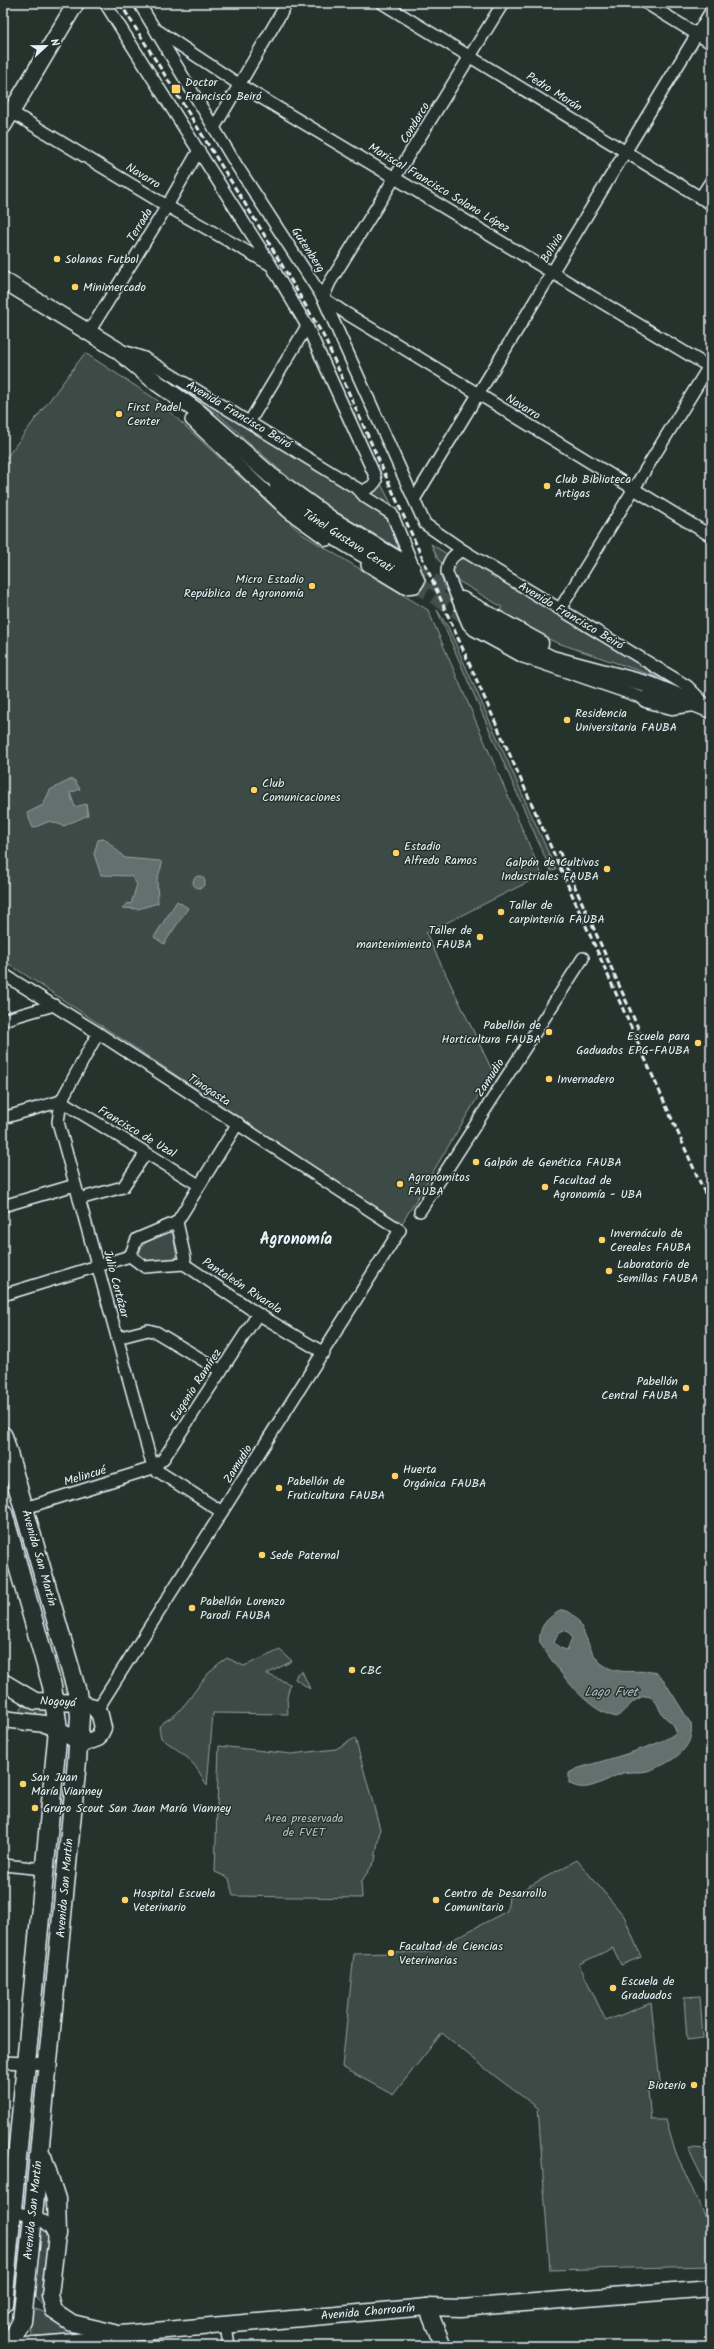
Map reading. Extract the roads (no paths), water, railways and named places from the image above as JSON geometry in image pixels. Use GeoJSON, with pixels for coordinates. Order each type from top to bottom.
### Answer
{"type":"FeatureCollection","features":[{"type":"Feature","properties":{"kind":"main road"},"geometry":{"type":"LineString","coordinates":[[3,126],[7,109],[76,3]]}},
{"type":"Feature","properties":{"kind":"main road","name":"Avenida Francisco Beiró"},"geometry":{"type":"LineString","coordinates":[[3,280],[116,349],[158,383]]}},
{"type":"Feature","properties":{"kind":"main road"},"geometry":{"type":"LineString","coordinates":[[158,383],[191,420]]}},
{"type":"Feature","properties":{"kind":"main road","name":"Túnel Gustavo Cerati"},"geometry":{"type":"LineString","coordinates":[[158,383],[197,411],[271,476],[288,500],[308,517],[413,576]]}},
{"type":"Feature","properties":{"kind":"main road"},"geometry":{"type":"LineString","coordinates":[[462,600],[524,636],[596,672]]}},
{"type":"Feature","properties":{"kind":"main road"},"geometry":{"type":"LineString","coordinates":[[470,619],[539,654],[596,672],[650,686],[707,708]]}},
{"type":"Feature","properties":{"kind":"main road"},"geometry":{"type":"LineString","coordinates":[[646,699],[672,706],[707,708]]}},
{"type":"Feature","properties":{"kind":"main road","name":"Avenida San Martín"},"geometry":{"type":"LineString","coordinates":[[4,1440],[25,1508],[79,1703],[78,1742],[40,2150],[22,2321],[8,2346]]}},
{"type":"Feature","properties":{"kind":"main road","name":"Avenida San Martín"},"geometry":{"type":"LineString","coordinates":[[3,1513],[55,1702],[58,1729],[26,2063],[7,2211],[3,2304]]}},
{"type":"Feature","properties":{"kind":"main road","name":"Nogoyá"},"geometry":{"type":"LineString","coordinates":[[3,1682],[27,1697],[39,1702],[86,1703],[97,1710]]}},
{"type":"Feature","properties":{"kind":"main road"},"geometry":{"type":"LineString","coordinates":[[21,1721],[18,1716],[18,1708],[27,1697]]}},
{"type":"Feature","properties":{"kind":"main road"},"geometry":{"type":"LineString","coordinates":[[3,1719],[44,1724],[58,1729],[78,1742],[93,1740],[103,1728],[102,1719],[97,1710]]}},
{"type":"Feature","properties":{"kind":"main road"},"geometry":{"type":"LineString","coordinates":[[40,2150],[56,2199],[57,2236],[50,2295],[54,2311],[65,2319],[80,2326],[121,2334]]}},
{"type":"Feature","properties":{"kind":"main road","name":"Avenida Chorroarín"},"geometry":{"type":"LineString","coordinates":[[26,2346],[99,2340],[121,2334],[426,2307],[461,2308],[711,2288]]}},
{"type":"Feature","properties":{"kind":"main road"},"geometry":{"type":"LineString","coordinates":[[426,2307],[443,2346]]}},
{"type":"Feature","properties":{"kind":"main road","name":"Avenida San Martín"},"geometry":{"type":"LineString","coordinates":[[3,2334],[8,2346]]}},
{"type":"Feature","properties":{"kind":"street"},"geometry":{"type":"LineString","coordinates":[[105,3],[271,265],[307,326],[375,476],[376,481],[372,486],[363,491],[358,489]]}},
{"type":"Feature","properties":{"kind":"street","name":"Gutenberg"},"geometry":{"type":"LineString","coordinates":[[138,3],[214,128],[323,298],[428,526]]}},
{"type":"Feature","properties":{"kind":"street"},"geometry":{"type":"LineString","coordinates":[[214,128],[288,3]]}},
{"type":"Feature","properties":{"kind":"street","name":"Pedro Morán"},"geometry":{"type":"LineString","coordinates":[[382,3],[711,204]]}},
{"type":"Feature","properties":{"kind":"street","name":"Condarco"},"geometry":{"type":"LineString","coordinates":[[323,298],[330,282],[396,178],[503,3]]}},
{"type":"Feature","properties":{"kind":"street"},"geometry":{"type":"LineString","coordinates":[[646,3],[711,43]]}},
{"type":"Feature","properties":{"kind":"street","name":"Bolivia"},"geometry":{"type":"LineString","coordinates":[[415,498],[711,11]]}},
{"type":"Feature","properties":{"kind":"street","name":"Mariscal Francisco Solano López"},"geometry":{"type":"LineString","coordinates":[[154,29],[240,85],[710,366]]}},
{"type":"Feature","properties":{"kind":"street","name":"Navarro"},"geometry":{"type":"LineString","coordinates":[[7,109],[167,206],[271,265]]}},
{"type":"Feature","properties":{"kind":"street","name":"Terrada"},"geometry":{"type":"LineString","coordinates":[[89,332],[167,206],[199,150]]}},
{"type":"Feature","properties":{"kind":"street"},"geometry":{"type":"LineString","coordinates":[[700,198],[711,181]]}},
{"type":"Feature","properties":{"kind":"street","name":"Navarro"},"geometry":{"type":"LineString","coordinates":[[323,298],[477,394],[711,536]]}},
{"type":"Feature","properties":{"kind":"street"},"geometry":{"type":"LineString","coordinates":[[250,421],[307,326]]}},
{"type":"Feature","properties":{"kind":"street","name":"Avenida Francisco Beiró"},"geometry":{"type":"LineString","coordinates":[[116,349],[144,358],[250,421],[358,489],[392,516],[419,579],[415,587],[405,588],[309,528],[278,503],[191,420]]}},
{"type":"Feature","properties":{"kind":"street"},"geometry":{"type":"LineString","coordinates":[[560,609],[710,366]]}},
{"type":"Feature","properties":{"kind":"street","name":"Avenida Francisco Beiró"},"geometry":{"type":"LineString","coordinates":[[428,526],[464,551],[687,686],[707,708]]}},
{"type":"Feature","properties":{"kind":"street"},"geometry":{"type":"LineString","coordinates":[[464,551],[454,556],[448,565],[447,573],[469,625],[474,630],[524,657],[646,699]]}},
{"type":"Feature","properties":{"kind":"street","name":"Zamudio"},"geometry":{"type":"LineString","coordinates":[[420,1211],[583,958]]}},
{"type":"Feature","properties":{"kind":"street","name":"Tinogasta"},"geometry":{"type":"LineString","coordinates":[[3,974],[238,1123],[400,1230]]}},
{"type":"Feature","properties":{"kind":"street"},"geometry":{"type":"LineString","coordinates":[[3,1020],[54,1006]]}},
{"type":"Feature","properties":{"kind":"street","name":"Julio Cortázar"},"geometry":{"type":"LineString","coordinates":[[98,1033],[61,1101],[58,1122],[153,1468]]}},
{"type":"Feature","properties":{"kind":"street"},"geometry":{"type":"LineString","coordinates":[[3,1118],[61,1101]]}},
{"type":"Feature","properties":{"kind":"street","name":"Francisco de Uzal"},"geometry":{"type":"LineString","coordinates":[[61,1101],[199,1185]]}},
{"type":"Feature","properties":{"kind":"street"},"geometry":{"type":"LineString","coordinates":[[130,1256],[137,1239],[177,1222],[238,1123]]}},
{"type":"Feature","properties":{"kind":"street"},"geometry":{"type":"LineString","coordinates":[[79,1199],[123,1187],[146,1153]]}},
{"type":"Feature","properties":{"kind":"street"},"geometry":{"type":"LineString","coordinates":[[3,1206],[75,1184]]}},
{"type":"Feature","properties":{"kind":"street","name":"Pantaleón Rivarola"},"geometry":{"type":"LineString","coordinates":[[177,1222],[185,1258],[184,1264],[258,1314],[324,1352]]}},
{"type":"Feature","properties":{"kind":"street","name":"Zamudio"},"geometry":{"type":"LineString","coordinates":[[97,1710],[400,1230]]}},
{"type":"Feature","properties":{"kind":"street"},"geometry":{"type":"LineString","coordinates":[[3,1295],[130,1256]]}},
{"type":"Feature","properties":{"kind":"street"},"geometry":{"type":"LineString","coordinates":[[130,1256],[145,1266],[184,1264]]}},
{"type":"Feature","properties":{"kind":"street","name":"Eugenio Ramírez"},"geometry":{"type":"LineString","coordinates":[[153,1468],[164,1458],[258,1314]]}},
{"type":"Feature","properties":{"kind":"street"},"geometry":{"type":"LineString","coordinates":[[117,1338],[148,1330],[156,1332],[221,1371]]}},
{"type":"Feature","properties":{"kind":"street"},"geometry":{"type":"LineString","coordinates":[[153,1468],[222,1512]]}},
{"type":"Feature","properties":{"kind":"street","name":"Melincué"},"geometry":{"type":"LineString","coordinates":[[25,1508],[153,1468]]}},
{"type":"Feature","properties":{"kind":"street"},"geometry":{"type":"LineString","coordinates":[[3,1866],[44,1869]]}},
{"type":"Feature","properties":{"kind":"street"},"geometry":{"type":"LineString","coordinates":[[3,2062],[48,2064]]}},
{"type":"Feature","properties":{"kind":"street"},"geometry":{"type":"LineString","coordinates":[[7,2211],[33,2216],[47,2222],[57,2236]]}},
{"type":"Feature","properties":{"kind":"street"},"geometry":{"type":"LineString","coordinates":[[226,2325],[229,2346]]}},
{"type":"Feature","properties":{"kind":"water"},"geometry":{"type":"Polygon","coordinates":[[[72,779],[80,789],[70,793],[75,807],[86,804],[88,815],[64,826],[50,821],[33,828],[27,813],[43,805],[50,790],[72,779]]]}},
{"type":"Feature","properties":{"kind":"water"},"geometry":{"type":"Polygon","coordinates":[[[98,840],[106,840],[125,858],[160,861],[162,864],[157,880],[158,903],[138,909],[122,908],[128,903],[131,904],[137,884],[131,876],[101,875],[94,854],[98,840]]]}},
{"type":"Feature","properties":{"kind":"water"},"geometry":{"type":"Polygon","coordinates":[[[197,876],[201,876],[205,882],[201,888],[197,888],[193,884],[193,880],[197,876]]]}},
{"type":"Feature","properties":{"kind":"water"},"geometry":{"type":"Polygon","coordinates":[[[177,901],[188,908],[164,944],[154,937],[177,901]]]}},
{"type":"Feature","properties":{"kind":"water","name":"Lago Fvet"},"geometry":{"type":"Polygon","coordinates":[[[562,1610],[570,1612],[575,1617],[580,1624],[591,1650],[602,1664],[615,1670],[656,1673],[663,1679],[691,1724],[689,1741],[679,1755],[664,1764],[644,1772],[623,1773],[589,1787],[575,1786],[569,1783],[569,1773],[576,1769],[645,1748],[670,1737],[676,1732],[673,1724],[665,1717],[650,1697],[645,1696],[635,1701],[617,1717],[594,1707],[583,1698],[563,1676],[540,1643],[542,1627],[548,1619],[562,1610]],[[564,1630],[558,1633],[554,1643],[560,1648],[567,1650],[572,1638],[569,1633],[564,1630]]]}},
{"type":"Feature","properties":{"kind":"tunnel"},"geometry":{"type":"LineString","coordinates":[[412,568],[462,600]]}},
{"type":"Feature","properties":{"kind":"tunnel"},"geometry":{"type":"LineString","coordinates":[[414,583],[470,619]]}},
{"type":"Feature","properties":{"kind":"railway"},"geometry":{"type":"LineString","coordinates":[[120,3],[262,231],[324,337],[711,1207]]}},
{"type":"Feature","properties":{"kind":"railway"},"geometry":{"type":"LineString","coordinates":[[559,851],[640,1032]]}},
{"type":"Feature","properties":{"kind":"place","name":"Doctor Francisco Beiró"},"geometry":{"type":"Point","coordinates":[176,89]}},
{"type":"Feature","properties":{"kind":"place","name":"Solanas Futbol"},"geometry":{"type":"Point","coordinates":[57,259]}},
{"type":"Feature","properties":{"kind":"place","name":"Minimercado"},"geometry":{"type":"Point","coordinates":[75,287]}},
{"type":"Feature","properties":{"kind":"place","name":"First Padel Center"},"geometry":{"type":"Point","coordinates":[119,414]}},
{"type":"Feature","properties":{"kind":"place","name":"Club Biblioteca Artigas"},"geometry":{"type":"Point","coordinates":[547,486]}},
{"type":"Feature","properties":{"kind":"place","name":"Micro Estadio República de Agronomía"},"geometry":{"type":"Point","coordinates":[312,586]}},
{"type":"Feature","properties":{"kind":"place","name":"Residencia Universitaria FAUBA"},"geometry":{"type":"Point","coordinates":[567,720]}},
{"type":"Feature","properties":{"kind":"place","name":"Club Comunicaciones"},"geometry":{"type":"Point","coordinates":[254,790]}},
{"type":"Feature","properties":{"kind":"place","name":"Estadio Alfredo Ramos"},"geometry":{"type":"Point","coordinates":[396,853]}},
{"type":"Feature","properties":{"kind":"place","name":"Galpón de Cultivos Industriales FAUBA"},"geometry":{"type":"Point","coordinates":[607,869]}},
{"type":"Feature","properties":{"kind":"place","name":"Taller de carpinteriía FAUBA"},"geometry":{"type":"Point","coordinates":[501,912]}},
{"type":"Feature","properties":{"kind":"place","name":"Taller de mantenimiento FAUBA"},"geometry":{"type":"Point","coordinates":[480,937]}},
{"type":"Feature","properties":{"kind":"place","name":"Pabellón de Horticultura FAUBA"},"geometry":{"type":"Point","coordinates":[549,1032]}},
{"type":"Feature","properties":{"kind":"place","name":"Escuela para Gaduados EPG-FAUBA"},"geometry":{"type":"Point","coordinates":[698,1043]}},
{"type":"Feature","properties":{"kind":"place","name":"Invernadero"},"geometry":{"type":"Point","coordinates":[549,1079]}},
{"type":"Feature","properties":{"kind":"place","name":"Galpón de Genética FAUBA"},"geometry":{"type":"Point","coordinates":[476,1162]}},
{"type":"Feature","properties":{"kind":"place","name":"Agronomitos FAUBA"},"geometry":{"type":"Point","coordinates":[400,1184]}},
{"type":"Feature","properties":{"kind":"place","name":"Facultad de Agronomía - UBA"},"geometry":{"type":"Point","coordinates":[545,1187]}},
{"type":"Feature","properties":{"kind":"place","name":"Invernáculo de Cereales FAUBA"},"geometry":{"type":"Point","coordinates":[602,1240]}},
{"type":"Feature","properties":{"kind":"place","name":"Laboratorio de Semillas FAUBA"},"geometry":{"type":"Point","coordinates":[609,1271]}},
{"type":"Feature","properties":{"kind":"place","name":"Pabellón Central FAUBA"},"geometry":{"type":"Point","coordinates":[686,1388]}},
{"type":"Feature","properties":{"kind":"place","name":"Huerta Orgánica FAUBA"},"geometry":{"type":"Point","coordinates":[395,1476]}},
{"type":"Feature","properties":{"kind":"place","name":"Pabellón de Fruticultura FAUBA"},"geometry":{"type":"Point","coordinates":[279,1488]}},
{"type":"Feature","properties":{"kind":"place","name":"Sede Paternal"},"geometry":{"type":"Point","coordinates":[262,1555]}},
{"type":"Feature","properties":{"kind":"place","name":"Pabellón Lorenzo Parodi FAUBA"},"geometry":{"type":"Point","coordinates":[192,1608]}},
{"type":"Feature","properties":{"kind":"place","name":"CBC"},"geometry":{"type":"Point","coordinates":[352,1670]}},
{"type":"Feature","properties":{"kind":"place","name":"San Juan María Vianney"},"geometry":{"type":"Point","coordinates":[23,1784]}},
{"type":"Feature","properties":{"kind":"place","name":"Grupo Scout San Juan María Vianney"},"geometry":{"type":"Point","coordinates":[35,1808]}},
{"type":"Feature","properties":{"kind":"place","name":"Hospital Escuela Veterinario"},"geometry":{"type":"Point","coordinates":[125,1900]}},
{"type":"Feature","properties":{"kind":"place","name":"Centro de Desarrollo Comunitario"},"geometry":{"type":"Point","coordinates":[436,1900]}},
{"type":"Feature","properties":{"kind":"place","name":"Facultad de Ciencias Veterinarias"},"geometry":{"type":"Point","coordinates":[391,1953]}},
{"type":"Feature","properties":{"kind":"place","name":"Escuela de Graduados"},"geometry":{"type":"Point","coordinates":[613,1988]}},
{"type":"Feature","properties":{"kind":"place","name":"Bioterio"},"geometry":{"type":"Point","coordinates":[694,2085]}},
{"type":"Feature","properties":{"kind":"district","name":"Agronomía"},"geometry":{"type":"Point","coordinates":[296,1239]}},
{"type":"Feature","properties":{"kind":"park label","name":"Area preservada de FVET"},"geometry":{"type":"Point","coordinates":[304,1825]}}]}
